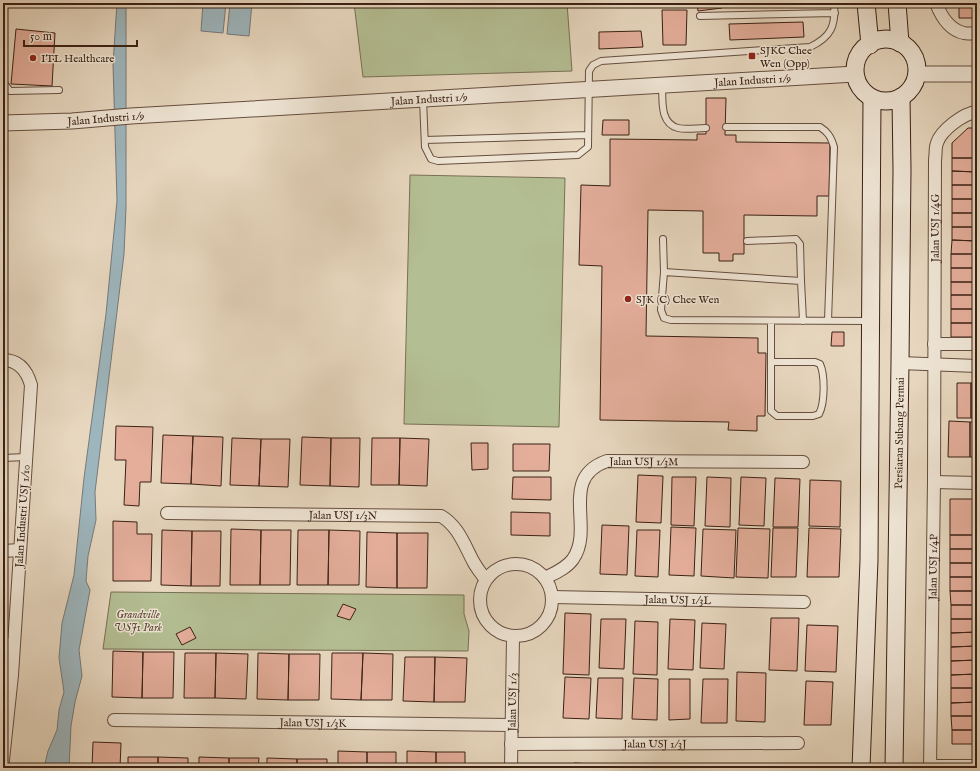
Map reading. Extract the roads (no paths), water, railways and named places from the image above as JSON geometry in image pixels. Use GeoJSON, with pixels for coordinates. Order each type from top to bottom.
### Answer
{"type":"FeatureCollection","features":[{"type":"Feature","properties":{"kind":"main road"},"geometry":{"type":"LineString","coordinates":[[866,3],[870,45]]}},
{"type":"Feature","properties":{"kind":"main road"},"geometry":{"type":"LineString","coordinates":[[897,3],[900,43]]}},
{"type":"Feature","properties":{"kind":"main road"},"geometry":{"type":"LineString","coordinates":[[885,40],[900,43],[908,48],[913,56],[916,65],[916,74],[911,88],[901,97],[886,101],[872,98],[861,88],[855,74],[856,66],[858,57],[863,50],[870,45],[877,41],[885,40]]}},
{"type":"Feature","properties":{"kind":"main road","name":"Persiaran Subang Permai"},"geometry":{"type":"LineString","coordinates":[[894,768],[900,363],[902,170],[901,97]]}},
{"type":"Feature","properties":{"kind":"main road"},"geometry":{"type":"LineString","coordinates":[[860,768],[869,560],[872,98]]}},
{"type":"Feature","properties":{"kind":"street"},"geometry":{"type":"LineString","coordinates":[[936,3],[941,16],[952,28],[963,33],[977,33]]}},
{"type":"Feature","properties":{"kind":"street","name":"Jalan Industri 1/9"},"geometry":{"type":"LineString","coordinates":[[3,123],[72,121],[131,116],[855,74]]}},
{"type":"Feature","properties":{"kind":"street"},"geometry":{"type":"LineString","coordinates":[[916,74],[977,74]]}},
{"type":"Feature","properties":{"kind":"street","name":"Jalan USJ 1/4G"},"geometry":{"type":"LineString","coordinates":[[934,365],[935,160],[937,143],[946,130],[971,112],[977,112]]}},
{"type":"Feature","properties":{"kind":"street"},"geometry":{"type":"LineString","coordinates":[[934,344],[977,344]]}},
{"type":"Feature","properties":{"kind":"street","name":"Jalan Industri USJ 1/10"},"geometry":{"type":"LineString","coordinates":[[3,360],[15,363],[23,368],[31,385],[20,550],[9,642],[3,760]]}},
{"type":"Feature","properties":{"kind":"street"},"geometry":{"type":"LineString","coordinates":[[900,363],[977,366]]}},
{"type":"Feature","properties":{"kind":"street","name":"Jalan USJ 1/4P"},"geometry":{"type":"LineString","coordinates":[[931,767],[934,365]]}},
{"type":"Feature","properties":{"kind":"street","name":"Jalan USJ 1/3M"},"geometry":{"type":"LineString","coordinates":[[545,578],[564,568],[573,560],[578,550],[580,536],[581,485],[584,477],[599,464],[607,461],[803,462]]}},
{"type":"Feature","properties":{"kind":"street"},"geometry":{"type":"LineString","coordinates":[[934,482],[977,483]]}},
{"type":"Feature","properties":{"kind":"street","name":"Jalan USJ 1/3N"},"geometry":{"type":"LineString","coordinates":[[167,514],[441,516],[448,520],[456,529],[473,562],[485,579]]}},
{"type":"Feature","properties":{"kind":"street"},"geometry":{"type":"LineString","coordinates":[[3,551],[20,550]]}},
{"type":"Feature","properties":{"kind":"street"},"geometry":{"type":"LineString","coordinates":[[508,564],[522,564],[535,569],[545,578],[550,587],[552,597],[551,610],[546,621],[537,630],[525,635],[513,637],[500,634],[490,626],[482,616],[479,604],[480,591],[485,579],[495,570],[508,564]]}},
{"type":"Feature","properties":{"kind":"street","name":"Jalan USJ 1/3L"},"geometry":{"type":"LineString","coordinates":[[552,597],[804,602]]}},
{"type":"Feature","properties":{"kind":"street","name":"Jalan USJ 1/3"},"geometry":{"type":"LineString","coordinates":[[511,768],[513,637]]}},
{"type":"Feature","properties":{"kind":"street","name":"Jalan USJ 1/3K"},"geometry":{"type":"LineString","coordinates":[[114,720],[512,725]]}},
{"type":"Feature","properties":{"kind":"street","name":"Jalan USJ 1/3J"},"geometry":{"type":"LineString","coordinates":[[511,744],[798,743]]}},
{"type":"Feature","properties":{"kind":"street"},"geometry":{"type":"LineString","coordinates":[[931,767],[977,766]]}},
{"type":"Feature","properties":{"kind":"lane"},"geometry":{"type":"LineString","coordinates":[[423,100],[426,147],[432,159],[438,161],[578,155],[588,147],[589,71],[593,65],[601,61],[810,47],[820,42],[829,34],[834,24],[834,3]]}},
{"type":"Feature","properties":{"kind":"lane"},"geometry":{"type":"LineString","coordinates":[[700,16],[835,13]]}},
{"type":"Feature","properties":{"kind":"lane"},"geometry":{"type":"LineString","coordinates":[[3,78],[4,83],[10,91],[59,90]]}},
{"type":"Feature","properties":{"kind":"lane"},"geometry":{"type":"LineString","coordinates":[[662,85],[665,118],[671,125],[678,128],[706,128]]}},
{"type":"Feature","properties":{"kind":"lane"},"geometry":{"type":"LineString","coordinates":[[726,127],[820,127],[827,131],[832,139],[834,147],[828,321]]}},
{"type":"Feature","properties":{"kind":"lane"},"geometry":{"type":"LineString","coordinates":[[425,140],[588,135]]}},
{"type":"Feature","properties":{"kind":"lane"},"geometry":{"type":"LineString","coordinates":[[664,239],[664,272],[661,310],[664,318],[671,320],[871,321]]}},
{"type":"Feature","properties":{"kind":"lane"},"geometry":{"type":"LineString","coordinates":[[747,241],[796,239],[800,244],[803,321]]}},
{"type":"Feature","properties":{"kind":"lane"},"geometry":{"type":"LineString","coordinates":[[664,272],[802,281]]}},
{"type":"Feature","properties":{"kind":"lane"},"geometry":{"type":"LineString","coordinates":[[771,321],[771,362],[771,411],[777,416],[813,416],[819,414],[823,406],[823,370],[820,364],[815,362],[771,362]]}},
{"type":"Feature","properties":{"kind":"lane"},"geometry":{"type":"LineString","coordinates":[[3,458],[26,457]]}},
{"type":"Feature","properties":{"kind":"water"},"geometry":{"type":"Polygon","coordinates":[[[117,3],[126,3],[126,208],[124,254],[95,492],[96,520],[88,556],[86,581],[90,590],[79,650],[82,676],[75,702],[71,726],[69,768],[44,768],[48,751],[57,730],[59,710],[64,692],[59,658],[62,623],[74,575],[84,478],[106,314],[117,201],[113,64],[117,3]]]}},
{"type":"Feature","properties":{"kind":"water"},"geometry":{"type":"Polygon","coordinates":[[[203,3],[226,3],[223,33],[201,31],[203,3]]]}},
{"type":"Feature","properties":{"kind":"water"},"geometry":{"type":"Polygon","coordinates":[[[230,3],[252,3],[249,36],[227,34],[230,3]]]}},
{"type":"Feature","properties":{"kind":"place","name":"SJKC Chee Wen (Opp)"},"geometry":{"type":"Point","coordinates":[752,56]}},
{"type":"Feature","properties":{"kind":"place","name":"ITL Healthcare"},"geometry":{"type":"Point","coordinates":[33,58]}},
{"type":"Feature","properties":{"kind":"place","name":"SJK (C) Chee Wen"},"geometry":{"type":"Point","coordinates":[628,299]}},
{"type":"Feature","properties":{"kind":"park label","name":"Grandville USJ1 Park"},"geometry":{"type":"Point","coordinates":[138,620]}}]}
